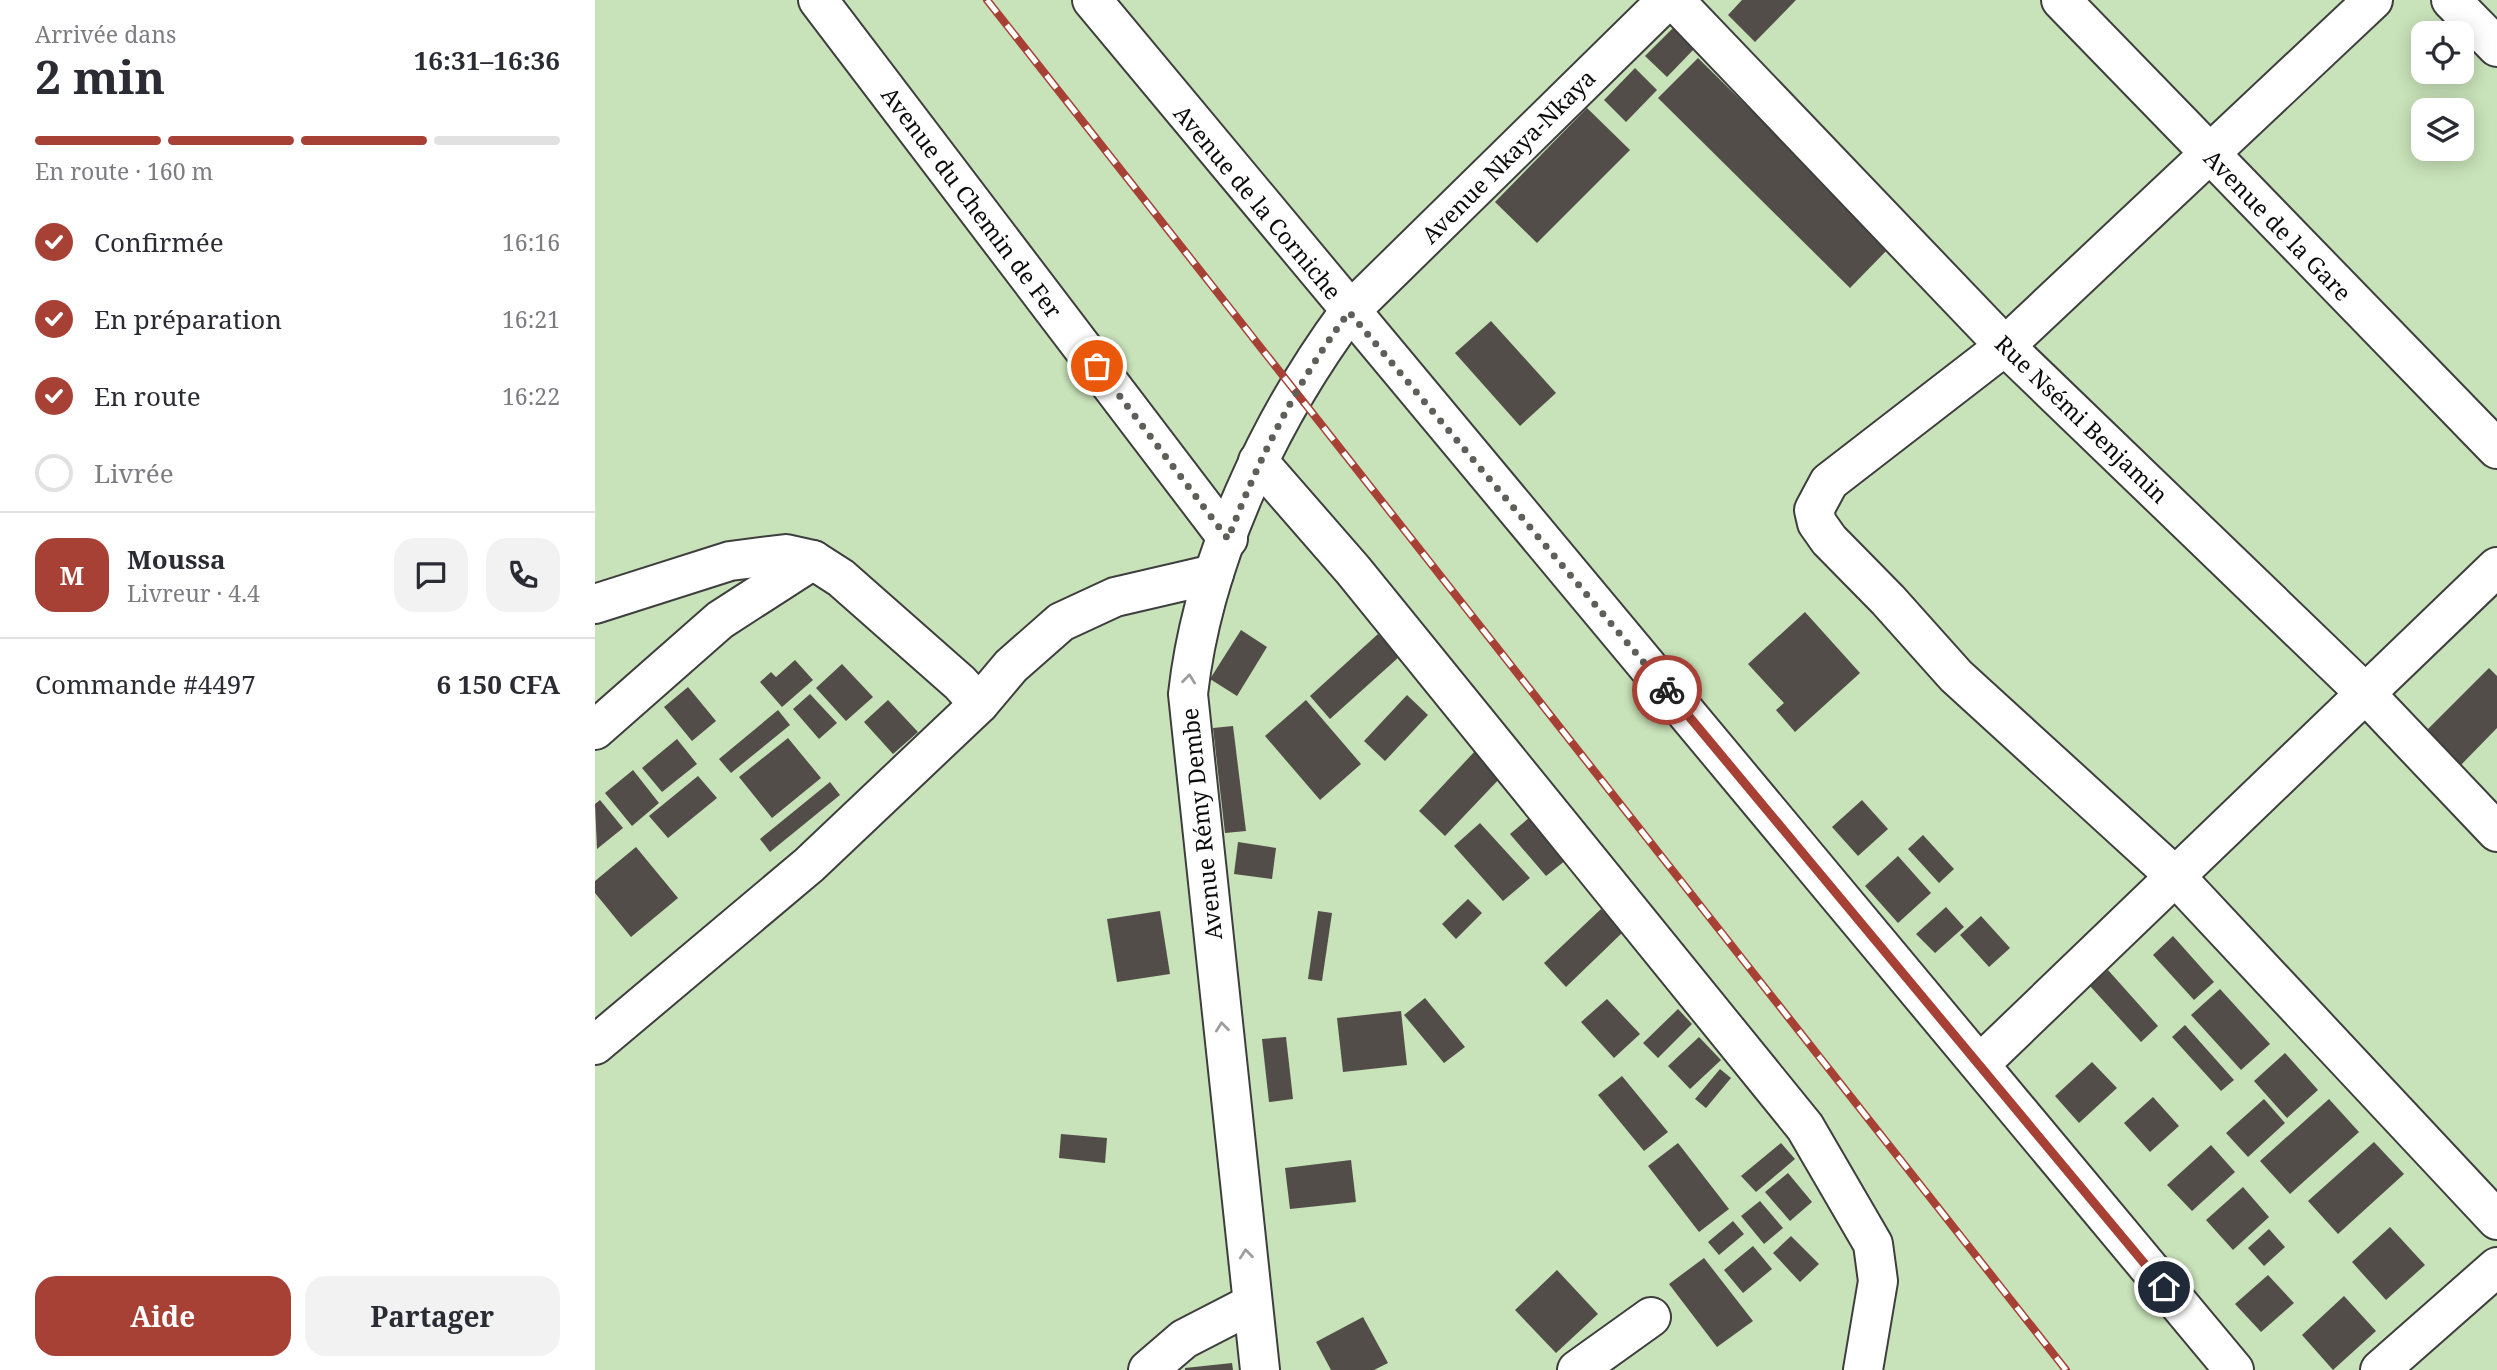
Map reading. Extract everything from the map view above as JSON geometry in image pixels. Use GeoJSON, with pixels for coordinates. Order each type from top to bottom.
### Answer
{"type":"FeatureCollection","features":[{"type":"Feature","properties":{"kind":"street","name":"Avenue du Chemin de Fer"},"geometry":{"type":"LineString","coordinates":[[818,0],[1228,539]]}},
{"type":"Feature","properties":{"kind":"street","name":"Avenue de la Corniche"},"geometry":{"type":"LineString","coordinates":[[1092,0],[1349,312],[1981,1063],[2234,1370]]}},
{"type":"Feature","properties":{"kind":"street","name":"Avenue Nkaya-Nkaya"},"geometry":{"type":"LineString","coordinates":[[1349,312],[1667,0]]}},
{"type":"Feature","properties":{"kind":"street","name":"Rue Nsémi Benjamin"},"geometry":{"type":"LineString","coordinates":[[1674,0],[2005,346],[2364,692],[2497,832]]}},
{"type":"Feature","properties":{"kind":"street","name":"Avenue de la Gare"},"geometry":{"type":"LineString","coordinates":[[2061,0],[2497,449]]}},
{"type":"Feature","properties":{"kind":"street"},"geometry":{"type":"LineString","coordinates":[[2373,0],[2211,156],[2005,346],[1829,482],[1814,510],[1817,523],[1956,676],[2175,876],[2497,1220]]}},
{"type":"Feature","properties":{"kind":"street"},"geometry":{"type":"LineString","coordinates":[[2451,0],[2497,47]]}},
{"type":"Feature","properties":{"kind":"street","name":"Avenue Rémy Dembe"},"geometry":{"type":"LineString","coordinates":[[1260,1370],[1188,694],[1201,612],[1258,461],[1316,356],[1349,312]]}},
{"type":"Feature","properties":{"kind":"street"},"geometry":{"type":"LineString","coordinates":[[1258,461],[1353,570],[1805,1127],[1873,1244],[1878,1281],[1863,1370]]}},
{"type":"Feature","properties":{"kind":"street"},"geometry":{"type":"LineString","coordinates":[[595,604],[730,561],[786,554],[813,560],[841,578],[960,683],[979,704]]}},
{"type":"Feature","properties":{"kind":"street"},"geometry":{"type":"LineString","coordinates":[[595,730],[720,620],[813,560]]}},
{"type":"Feature","properties":{"kind":"street"},"geometry":{"type":"LineString","coordinates":[[1981,1063],[2497,567]]}},
{"type":"Feature","properties":{"kind":"street"},"geometry":{"type":"LineString","coordinates":[[595,1045],[809,865],[979,704],[1011,666],[1061,622],[1115,597],[1214,574]]}},
{"type":"Feature","properties":{"kind":"street"},"geometry":{"type":"LineString","coordinates":[[2380,1370],[2497,1267]]}},
{"type":"Feature","properties":{"kind":"street"},"geometry":{"type":"LineString","coordinates":[[1148,1370],[1184,1339],[1252,1304]]}},
{"type":"Feature","properties":{"kind":"street"},"geometry":{"type":"LineString","coordinates":[[1577,1370],[1651,1317]]}},
{"type":"Feature","properties":{"kind":"green space"},"geometry":{"type":"Polygon","coordinates":[[[595,0],[2497,0],[2497,1370],[595,1370],[595,0]]]}},
{"type":"Feature","properties":{"kind":"building"},"geometry":{"type":"Polygon","coordinates":[[[1742,0],[1796,0],[1755,42],[1728,15],[1742,0]]]}},
{"type":"Feature","properties":{"kind":"building"},"geometry":{"type":"Polygon","coordinates":[[[1674,27],[1695,48],[1667,77],[1645,56],[1674,27]]]}},
{"type":"Feature","properties":{"kind":"building"},"geometry":{"type":"Polygon","coordinates":[[[1698,58],[1890,247],[1850,288],[1658,98],[1698,58]]]}},
{"type":"Feature","properties":{"kind":"building"},"geometry":{"type":"Polygon","coordinates":[[[1635,68],[1657,90],[1626,122],[1604,100],[1635,68]]]}},
{"type":"Feature","properties":{"kind":"building"},"geometry":{"type":"Polygon","coordinates":[[[1587,108],[1630,150],[1537,243],[1495,202],[1587,108]]]}},
{"type":"Feature","properties":{"kind":"building"},"geometry":{"type":"Polygon","coordinates":[[[1491,321],[1556,393],[1520,426],[1455,353],[1491,321]]]}},
{"type":"Feature","properties":{"kind":"building"},"geometry":{"type":"Polygon","coordinates":[[[1805,612],[1860,673],[1795,732],[1776,710],[1784,703],[1748,664],[1805,612]]]}},
{"type":"Feature","properties":{"kind":"building"},"geometry":{"type":"Polygon","coordinates":[[[1241,630],[1267,647],[1237,696],[1210,679],[1241,630]]]}},
{"type":"Feature","properties":{"kind":"building"},"geometry":{"type":"Polygon","coordinates":[[[1378,634],[1399,657],[1330,719],[1310,696],[1378,634]]]}},
{"type":"Feature","properties":{"kind":"building"},"geometry":{"type":"Polygon","coordinates":[[[795,660],[813,680],[782,707],[760,682],[771,672],[776,677],[795,660]]]}},
{"type":"Feature","properties":{"kind":"building"},"geometry":{"type":"Polygon","coordinates":[[[842,664],[873,697],[846,721],[816,688],[842,664]]]}},
{"type":"Feature","properties":{"kind":"building"},"geometry":{"type":"Polygon","coordinates":[[[2489,668],[2497,676],[2497,728],[2458,768],[2423,734],[2489,668]]]}},
{"type":"Feature","properties":{"kind":"building"},"geometry":{"type":"Polygon","coordinates":[[[688,687],[716,721],[692,741],[664,707],[688,687]]]}},
{"type":"Feature","properties":{"kind":"building"},"geometry":{"type":"Polygon","coordinates":[[[810,694],[837,723],[819,739],[793,709],[810,694]]]}},
{"type":"Feature","properties":{"kind":"building"},"geometry":{"type":"Polygon","coordinates":[[[1407,695],[1428,715],[1385,761],[1364,741],[1407,695]]]}},
{"type":"Feature","properties":{"kind":"building"},"geometry":{"type":"Polygon","coordinates":[[[888,700],[918,732],[893,754],[864,722],[888,700]]]}},
{"type":"Feature","properties":{"kind":"building"},"geometry":{"type":"Polygon","coordinates":[[[1306,700],[1361,764],[1320,800],[1265,736],[1306,700]]]}},
{"type":"Feature","properties":{"kind":"building"},"geometry":{"type":"Polygon","coordinates":[[[778,710],[790,725],[731,773],[719,759],[778,710]]]}},
{"type":"Feature","properties":{"kind":"building"},"geometry":{"type":"Polygon","coordinates":[[[1233,726],[1246,831],[1225,833],[1213,728],[1233,726]]]}},
{"type":"Feature","properties":{"kind":"building"},"geometry":{"type":"Polygon","coordinates":[[[788,738],[821,778],[772,818],[739,777],[788,738]]]}},
{"type":"Feature","properties":{"kind":"building"},"geometry":{"type":"Polygon","coordinates":[[[677,739],[697,764],[662,792],[642,768],[677,739]]]}},
{"type":"Feature","properties":{"kind":"building"},"geometry":{"type":"Polygon","coordinates":[[[1476,750],[1503,775],[1445,836],[1419,811],[1476,750]]]}},
{"type":"Feature","properties":{"kind":"building"},"geometry":{"type":"Polygon","coordinates":[[[633,770],[659,803],[632,826],[605,793],[633,770]]]}},
{"type":"Feature","properties":{"kind":"building"},"geometry":{"type":"Polygon","coordinates":[[[698,776],[717,798],[668,838],[649,816],[698,776]]]}},
{"type":"Feature","properties":{"kind":"building"},"geometry":{"type":"Polygon","coordinates":[[[830,782],[840,795],[770,852],[760,839],[830,782]]]}},
{"type":"Feature","properties":{"kind":"building"},"geometry":{"type":"Polygon","coordinates":[[[600,800],[623,828],[597,849],[595,804],[600,800]]]}},
{"type":"Feature","properties":{"kind":"building"},"geometry":{"type":"Polygon","coordinates":[[[1862,800],[1888,829],[1858,856],[1832,827],[1862,800]]]}},
{"type":"Feature","properties":{"kind":"building"},"geometry":{"type":"Polygon","coordinates":[[[1530,817],[1566,860],[1546,876],[1510,834],[1530,817]]]}},
{"type":"Feature","properties":{"kind":"building"},"geometry":{"type":"Polygon","coordinates":[[[1480,823],[1530,878],[1503,901],[1454,846],[1480,823]]]}},
{"type":"Feature","properties":{"kind":"building"},"geometry":{"type":"Polygon","coordinates":[[[1923,835],[1954,869],[1939,883],[1908,849],[1923,835]]]}},
{"type":"Feature","properties":{"kind":"building"},"geometry":{"type":"Polygon","coordinates":[[[1238,842],[1276,848],[1272,879],[1234,874],[1238,842]]]}},
{"type":"Feature","properties":{"kind":"building"},"geometry":{"type":"Polygon","coordinates":[[[636,847],[678,898],[631,937],[595,893],[595,881],[636,847]]]}},
{"type":"Feature","properties":{"kind":"building"},"geometry":{"type":"Polygon","coordinates":[[[1898,856],[1931,893],[1898,923],[1865,886],[1898,856]]]}},
{"type":"Feature","properties":{"kind":"building"},"geometry":{"type":"Polygon","coordinates":[[[1468,899],[1482,913],[1456,939],[1442,924],[1468,899]]]}},
{"type":"Feature","properties":{"kind":"building"},"geometry":{"type":"Polygon","coordinates":[[[1946,907],[1964,927],[1935,953],[1916,934],[1946,907]]]}},
{"type":"Feature","properties":{"kind":"building"},"geometry":{"type":"Polygon","coordinates":[[[1601,909],[1623,932],[1566,987],[1544,963],[1601,909]]]}},
{"type":"Feature","properties":{"kind":"building"},"geometry":{"type":"Polygon","coordinates":[[[1160,911],[1170,974],[1117,982],[1107,919],[1160,911]]]}},
{"type":"Feature","properties":{"kind":"building"},"geometry":{"type":"Polygon","coordinates":[[[1318,911],[1332,913],[1322,981],[1308,979],[1318,911]]]}},
{"type":"Feature","properties":{"kind":"building"},"geometry":{"type":"Polygon","coordinates":[[[1981,916],[2010,948],[1989,967],[1960,935],[1981,916]]]}},
{"type":"Feature","properties":{"kind":"building"},"geometry":{"type":"Polygon","coordinates":[[[2173,936],[2214,982],[2194,1000],[2153,955],[2173,936]]]}},
{"type":"Feature","properties":{"kind":"building"},"geometry":{"type":"Polygon","coordinates":[[[2108,970],[2158,1026],[2141,1042],[2090,986],[2108,970]]]}},
{"type":"Feature","properties":{"kind":"building"},"geometry":{"type":"Polygon","coordinates":[[[2220,989],[2270,1044],[2241,1070],[2191,1015],[2220,989]]]}},
{"type":"Feature","properties":{"kind":"building"},"geometry":{"type":"Polygon","coordinates":[[[1425,998],[1465,1047],[1444,1063],[1404,1015],[1425,998]]]}},
{"type":"Feature","properties":{"kind":"building"},"geometry":{"type":"Polygon","coordinates":[[[1607,999],[1640,1034],[1614,1058],[1581,1022],[1607,999]]]}},
{"type":"Feature","properties":{"kind":"building"},"geometry":{"type":"Polygon","coordinates":[[[1678,1009],[1692,1024],[1658,1058],[1643,1043],[1678,1009]]]}},
{"type":"Feature","properties":{"kind":"building"},"geometry":{"type":"Polygon","coordinates":[[[1401,1011],[1407,1065],[1343,1072],[1337,1018],[1401,1011]]]}},
{"type":"Feature","properties":{"kind":"building"},"geometry":{"type":"Polygon","coordinates":[[[2185,1025],[2234,1080],[2221,1091],[2172,1037],[2185,1025]]]}},
{"type":"Feature","properties":{"kind":"building"},"geometry":{"type":"Polygon","coordinates":[[[1286,1037],[1293,1099],[1269,1102],[1262,1039],[1286,1037]]]}},
{"type":"Feature","properties":{"kind":"building"},"geometry":{"type":"Polygon","coordinates":[[[1699,1037],[1721,1060],[1690,1089],[1668,1066],[1699,1037]]]}},
{"type":"Feature","properties":{"kind":"building"},"geometry":{"type":"Polygon","coordinates":[[[2285,1053],[2318,1090],[2287,1118],[2254,1081],[2285,1053]]]}},
{"type":"Feature","properties":{"kind":"building"},"geometry":{"type":"Polygon","coordinates":[[[2092,1062],[2117,1088],[2079,1123],[2055,1096],[2092,1062]]]}},
{"type":"Feature","properties":{"kind":"building"},"geometry":{"type":"Polygon","coordinates":[[[1720,1069],[1731,1078],[1706,1108],[1695,1099],[1720,1069]]]}},
{"type":"Feature","properties":{"kind":"building"},"geometry":{"type":"Polygon","coordinates":[[[1622,1076],[1668,1132],[1644,1151],[1598,1095],[1622,1076]]]}},
{"type":"Feature","properties":{"kind":"building"},"geometry":{"type":"Polygon","coordinates":[[[2153,1097],[2179,1126],[2150,1152],[2124,1123],[2153,1097]]]}},
{"type":"Feature","properties":{"kind":"building"},"geometry":{"type":"Polygon","coordinates":[[[2264,1099],[2285,1123],[2248,1157],[2226,1133],[2264,1099]]]}},
{"type":"Feature","properties":{"kind":"building"},"geometry":{"type":"Polygon","coordinates":[[[2329,1099],[2359,1132],[2290,1194],[2260,1161],[2329,1099]]]}},
{"type":"Feature","properties":{"kind":"building"},"geometry":{"type":"Polygon","coordinates":[[[1061,1134],[1107,1138],[1105,1163],[1059,1158],[1061,1134]]]}},
{"type":"Feature","properties":{"kind":"building"},"geometry":{"type":"Polygon","coordinates":[[[2374,1142],[2404,1174],[2338,1234],[2308,1201],[2374,1142]]]}},
{"type":"Feature","properties":{"kind":"building"},"geometry":{"type":"Polygon","coordinates":[[[1678,1143],[1729,1209],[1699,1232],[1648,1166],[1678,1143]]]}},
{"type":"Feature","properties":{"kind":"building"},"geometry":{"type":"Polygon","coordinates":[[[1781,1143],[1795,1159],[1756,1192],[1741,1176],[1781,1143]]]}},
{"type":"Feature","properties":{"kind":"building"},"geometry":{"type":"Polygon","coordinates":[[[2211,1145],[2235,1172],[2192,1211],[2167,1185],[2211,1145]]]}},
{"type":"Feature","properties":{"kind":"building"},"geometry":{"type":"Polygon","coordinates":[[[1351,1160],[1356,1202],[1290,1209],[1285,1168],[1351,1160]]]}},
{"type":"Feature","properties":{"kind":"building"},"geometry":{"type":"Polygon","coordinates":[[[1788,1173],[1812,1202],[1790,1221],[1765,1192],[1788,1173]]]}},
{"type":"Feature","properties":{"kind":"building"},"geometry":{"type":"Polygon","coordinates":[[[2243,1187],[2269,1217],[2233,1250],[2206,1220],[2243,1187]]]}},
{"type":"Feature","properties":{"kind":"building"},"geometry":{"type":"Polygon","coordinates":[[[1760,1201],[1783,1228],[1764,1244],[1741,1216],[1760,1201]]]}},
{"type":"Feature","properties":{"kind":"building"},"geometry":{"type":"Polygon","coordinates":[[[1733,1221],[1744,1234],[1719,1255],[1708,1242],[1733,1221]]]}},
{"type":"Feature","properties":{"kind":"building"},"geometry":{"type":"Polygon","coordinates":[[[2390,1227],[2425,1265],[2386,1300],[2352,1262],[2390,1227]]]}},
{"type":"Feature","properties":{"kind":"building"},"geometry":{"type":"Polygon","coordinates":[[[2269,1229],[2285,1247],[2264,1266],[2248,1248],[2269,1229]]]}},
{"type":"Feature","properties":{"kind":"building"},"geometry":{"type":"Polygon","coordinates":[[[1791,1236],[1819,1264],[1800,1282],[1773,1253],[1791,1236]]]}},
{"type":"Feature","properties":{"kind":"building"},"geometry":{"type":"Polygon","coordinates":[[[1753,1246],[1772,1269],[1743,1293],[1724,1270],[1753,1246]]]}},
{"type":"Feature","properties":{"kind":"building"},"geometry":{"type":"Polygon","coordinates":[[[1704,1258],[1753,1321],[1717,1347],[1669,1284],[1704,1258]]]}},
{"type":"Feature","properties":{"kind":"building"},"geometry":{"type":"Polygon","coordinates":[[[1557,1270],[1598,1314],[1556,1353],[1515,1310],[1557,1270]]]}},
{"type":"Feature","properties":{"kind":"building"},"geometry":{"type":"Polygon","coordinates":[[[2268,1275],[2294,1303],[2261,1332],[2235,1304],[2268,1275]]]}},
{"type":"Feature","properties":{"kind":"building"},"geometry":{"type":"Polygon","coordinates":[[[2344,1296],[2376,1331],[2333,1370],[2302,1335],[2344,1296]]]}},
{"type":"Feature","properties":{"kind":"building"},"geometry":{"type":"Polygon","coordinates":[[[1363,1317],[1388,1363],[1374,1370],[1331,1370],[1316,1342],[1363,1317]]]}},
{"type":"Feature","properties":{"kind":"building"},"geometry":{"type":"Polygon","coordinates":[[[1232,1363],[1233,1370],[1185,1370],[1185,1368],[1232,1363]]]}},
{"type":"Feature","properties":{"kind":"railway"},"geometry":{"type":"LineString","coordinates":[[987,0],[2066,1370]]}},
{"type":"Feature","properties":{"kind":"way so far"},"geometry":{"type":"LineString","coordinates":[[1097,366],[1228,539],[1258,461],[1316,356],[1349,312],[1667,690]]}},
{"type":"Feature","properties":{"kind":"route"},"geometry":{"type":"LineString","coordinates":[[1667,690],[1981,1063],[2164,1287]]}}]}
